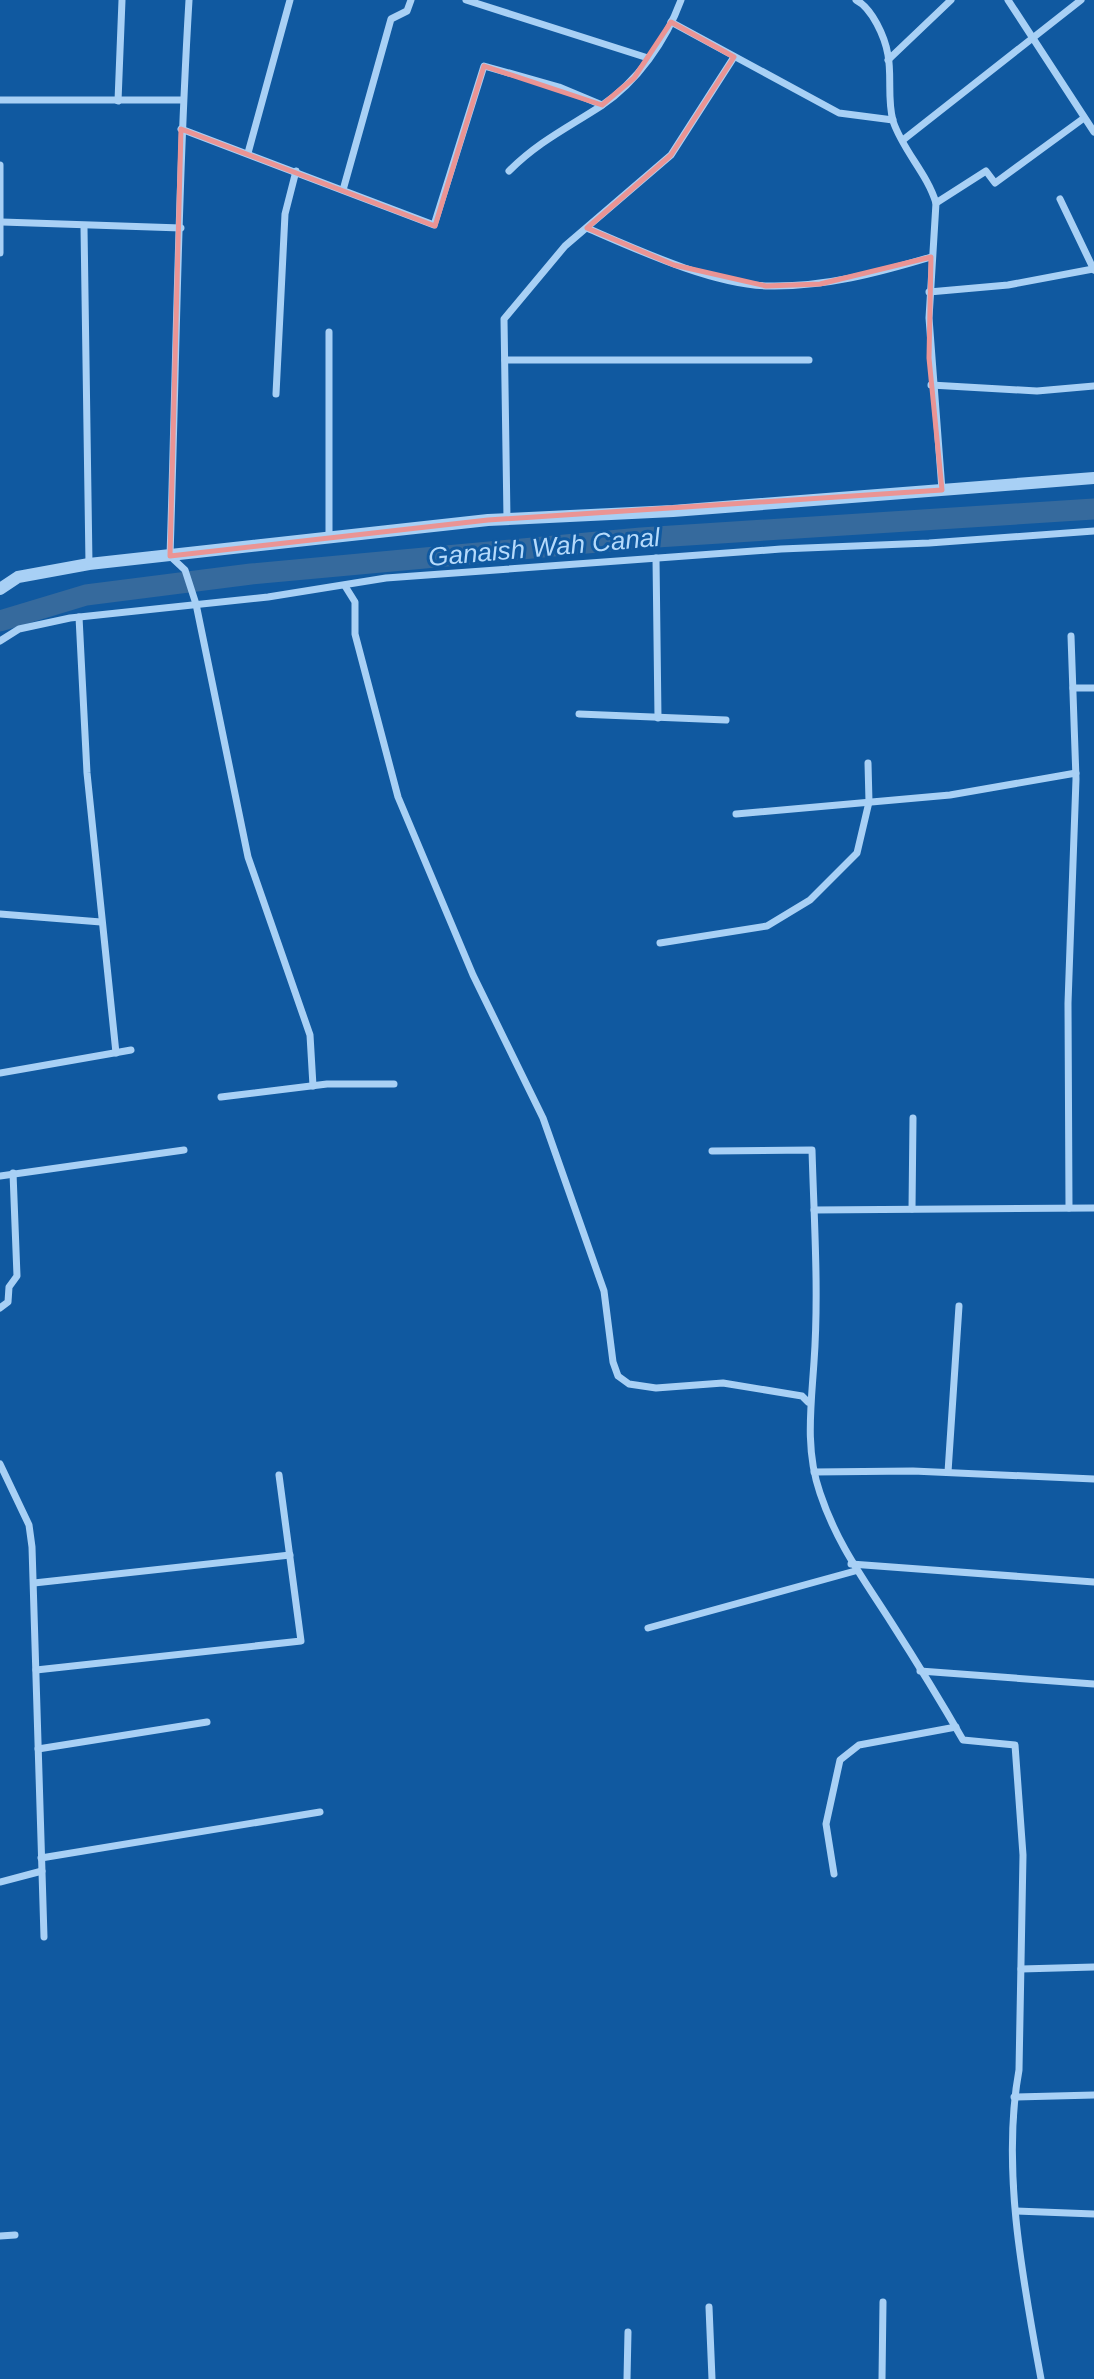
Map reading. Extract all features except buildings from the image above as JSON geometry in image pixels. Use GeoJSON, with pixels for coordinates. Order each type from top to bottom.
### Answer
{"type":"FeatureCollection","features":[{"type":"Feature","properties":{"kind":"street"},"geometry":{"type":"LineString","coordinates":[[118,100],[122,0]]}},
{"type":"Feature","properties":{"kind":"street"},"geometry":{"type":"LineString","coordinates":[[189,0],[181,129],[181,228],[170,556],[185,570],[194,600],[248,857],[310,1035],[313,1086]]}},
{"type":"Feature","properties":{"kind":"street"},"geometry":{"type":"LineString","coordinates":[[248,153],[290,0]]}},
{"type":"Feature","properties":{"kind":"street"},"geometry":{"type":"LineString","coordinates":[[343,190],[391,19],[407,11],[411,0]]}},
{"type":"Feature","properties":{"kind":"street"},"geometry":{"type":"LineString","coordinates":[[466,0],[648,58]]}},
{"type":"Feature","properties":{"kind":"street"},"geometry":{"type":"LineString","coordinates":[[509,171],[548,136],[602,105],[634,78],[671,22],[681,0]]}},
{"type":"Feature","properties":{"kind":"street"},"geometry":{"type":"LineString","coordinates":[[856,0],[867,6],[888,60],[893,121],[931,186],[936,203],[929,292],[932,385],[942,490]]}},
{"type":"Feature","properties":{"kind":"street"},"geometry":{"type":"LineString","coordinates":[[888,60],[951,0]]}},
{"type":"Feature","properties":{"kind":"street"},"geometry":{"type":"LineString","coordinates":[[1008,0],[1094,132]]}},
{"type":"Feature","properties":{"kind":"street"},"geometry":{"type":"LineString","coordinates":[[903,140],[1081,0]]}},
{"type":"Feature","properties":{"kind":"street"},"geometry":{"type":"LineString","coordinates":[[671,22],[839,113],[893,121]]}},
{"type":"Feature","properties":{"kind":"street"},"geometry":{"type":"LineString","coordinates":[[507,519],[504,319],[565,246],[671,155],[734,57]]}},
{"type":"Feature","properties":{"kind":"street"},"geometry":{"type":"LineString","coordinates":[[181,129],[434,225],[484,66],[559,88],[602,105]]}},
{"type":"Feature","properties":{"kind":"street"},"geometry":{"type":"LineString","coordinates":[[0,100],[183,100]]}},
{"type":"Feature","properties":{"kind":"street"},"geometry":{"type":"LineString","coordinates":[[936,203],[986,171],[995,183],[1084,118]]}},
{"type":"Feature","properties":{"kind":"street"},"geometry":{"type":"LineString","coordinates":[[0,165],[0,253]]}},
{"type":"Feature","properties":{"kind":"street"},"geometry":{"type":"LineString","coordinates":[[276,394],[285,214],[296,171]]}},
{"type":"Feature","properties":{"kind":"street"},"geometry":{"type":"LineString","coordinates":[[929,292],[1008,285],[1094,269],[1060,199]]}},
{"type":"Feature","properties":{"kind":"street"},"geometry":{"type":"LineString","coordinates":[[2,222],[84,227],[181,228]]}},
{"type":"Feature","properties":{"kind":"street"},"geometry":{"type":"LineString","coordinates":[[84,227],[89,564]]}},
{"type":"Feature","properties":{"kind":"street"},"geometry":{"type":"LineString","coordinates":[[587,228],[674,265],[766,286],[820,284],[931,257]]}},
{"type":"Feature","properties":{"kind":"street"},"geometry":{"type":"LineString","coordinates":[[330,332],[330,539]]}},
{"type":"Feature","properties":{"kind":"street"},"geometry":{"type":"LineString","coordinates":[[505,360],[809,360]]}},
{"type":"Feature","properties":{"kind":"street"},"geometry":{"type":"LineString","coordinates":[[932,385],[1037,391],[1094,386]]}},
{"type":"Feature","properties":{"kind":"street"},"geometry":{"type":"LineString","coordinates":[[0,589],[18,577],[89,564],[507,519],[673,511],[1094,478]]}},
{"type":"Feature","properties":{"kind":"street"},"geometry":{"type":"LineString","coordinates":[[0,641],[19,629],[79,617],[194,600],[345,586],[386,579],[656,558],[1094,531]]}},
{"type":"Feature","properties":{"kind":"street"},"geometry":{"type":"LineString","coordinates":[[656,558],[658,718]]}},
{"type":"Feature","properties":{"kind":"street"},"geometry":{"type":"LineString","coordinates":[[345,586],[355,602],[355,634],[398,797],[473,975],[543,1118],[604,1291],[612,1362],[618,1376],[629,1384],[656,1388],[723,1383],[802,1396],[808,1402]]}},
{"type":"Feature","properties":{"kind":"street"},"geometry":{"type":"LineString","coordinates":[[79,617],[87,773],[117,1053]]}},
{"type":"Feature","properties":{"kind":"street"},"geometry":{"type":"LineString","coordinates":[[1069,1208],[1068,1003],[1076,773],[1071,636]]}},
{"type":"Feature","properties":{"kind":"street"},"geometry":{"type":"LineString","coordinates":[[1073,688],[1094,688]]}},
{"type":"Feature","properties":{"kind":"street"},"geometry":{"type":"LineString","coordinates":[[579,714],[726,720]]}},
{"type":"Feature","properties":{"kind":"street"},"geometry":{"type":"LineString","coordinates":[[660,943],[767,926],[810,900],[857,853],[869,802],[868,763]]}},
{"type":"Feature","properties":{"kind":"street"},"geometry":{"type":"LineString","coordinates":[[736,814],[950,794],[1076,773]]}},
{"type":"Feature","properties":{"kind":"street"},"geometry":{"type":"LineString","coordinates":[[0,914],[101,922]]}},
{"type":"Feature","properties":{"kind":"street"},"geometry":{"type":"LineString","coordinates":[[0,1073],[131,1050]]}},
{"type":"Feature","properties":{"kind":"street"},"geometry":{"type":"LineString","coordinates":[[221,1097],[313,1086],[394,1084]]}},
{"type":"Feature","properties":{"kind":"street"},"geometry":{"type":"LineString","coordinates":[[912,1209],[913,1118]]}},
{"type":"Feature","properties":{"kind":"street"},"geometry":{"type":"LineString","coordinates":[[0,1176],[184,1150]]}},
{"type":"Feature","properties":{"kind":"street"},"geometry":{"type":"LineString","coordinates":[[712,1151],[812,1150],[814,1362],[808,1402],[814,1472],[839,1543],[853,1568],[892,1622],[963,1740],[1016,1745],[1023,1855],[1019,2070],[1014,2097],[1016,2211],[1041,2379]]}},
{"type":"Feature","properties":{"kind":"street"},"geometry":{"type":"LineString","coordinates":[[0,1308],[8,1302],[9,1287],[17,1276],[13,1173]]}},
{"type":"Feature","properties":{"kind":"street"},"geometry":{"type":"LineString","coordinates":[[814,1210],[1094,1208]]}},
{"type":"Feature","properties":{"kind":"street"},"geometry":{"type":"LineString","coordinates":[[948,1472],[959,1306]]}},
{"type":"Feature","properties":{"kind":"street"},"geometry":{"type":"LineString","coordinates":[[0,1464],[29,1525],[34,1583],[44,1937]]}},
{"type":"Feature","properties":{"kind":"street"},"geometry":{"type":"LineString","coordinates":[[814,1472],[948,1472],[1094,1479]]}},
{"type":"Feature","properties":{"kind":"street"},"geometry":{"type":"LineString","coordinates":[[36,1670],[301,1641],[279,1475]]}},
{"type":"Feature","properties":{"kind":"street"},"geometry":{"type":"LineString","coordinates":[[34,1583],[290,1555]]}},
{"type":"Feature","properties":{"kind":"street"},"geometry":{"type":"LineString","coordinates":[[648,1628],[853,1568],[1094,1582]]}},
{"type":"Feature","properties":{"kind":"street"},"geometry":{"type":"LineString","coordinates":[[920,1671],[1094,1684]]}},
{"type":"Feature","properties":{"kind":"street"},"geometry":{"type":"LineString","coordinates":[[38,1749],[207,1722]]}},
{"type":"Feature","properties":{"kind":"street"},"geometry":{"type":"LineString","coordinates":[[834,1874],[826,1824],[840,1760],[859,1745],[956,1727]]}},
{"type":"Feature","properties":{"kind":"street"},"geometry":{"type":"LineString","coordinates":[[41,1858],[320,1812]]}},
{"type":"Feature","properties":{"kind":"street"},"geometry":{"type":"LineString","coordinates":[[0,1882],[42,1871]]}},
{"type":"Feature","properties":{"kind":"street"},"geometry":{"type":"LineString","coordinates":[[1021,1969],[1094,1967]]}},
{"type":"Feature","properties":{"kind":"street"},"geometry":{"type":"LineString","coordinates":[[1014,2097],[1094,2095]]}},
{"type":"Feature","properties":{"kind":"street"},"geometry":{"type":"LineString","coordinates":[[1016,2211],[1094,2214]]}},
{"type":"Feature","properties":{"kind":"street"},"geometry":{"type":"LineString","coordinates":[[0,2236],[15,2235]]}},
{"type":"Feature","properties":{"kind":"street"},"geometry":{"type":"LineString","coordinates":[[882,2379],[883,2302]]}},
{"type":"Feature","properties":{"kind":"street"},"geometry":{"type":"LineString","coordinates":[[709,2307],[712,2379]]}},
{"type":"Feature","properties":{"kind":"street"},"geometry":{"type":"LineString","coordinates":[[627,2379],[628,2332]]}},
{"type":"Feature","properties":{"kind":"highlighted area"},"geometry":{"type":"Polygon","coordinates":[[[671,22],[734,57],[671,155],[587,228],[674,265],[766,286],[820,284],[931,257],[929,358],[942,490],[488,520],[170,556],[181,129],[435,226],[484,66],[602,105],[634,78],[671,22]]]}},
{"type":"Feature","properties":{"kind":"waterway","name":"Ganaish Wah Canal"},"geometry":{"type":"LineString","coordinates":[[0,621],[86,595],[251,574],[641,538],[1094,509]]}}]}
